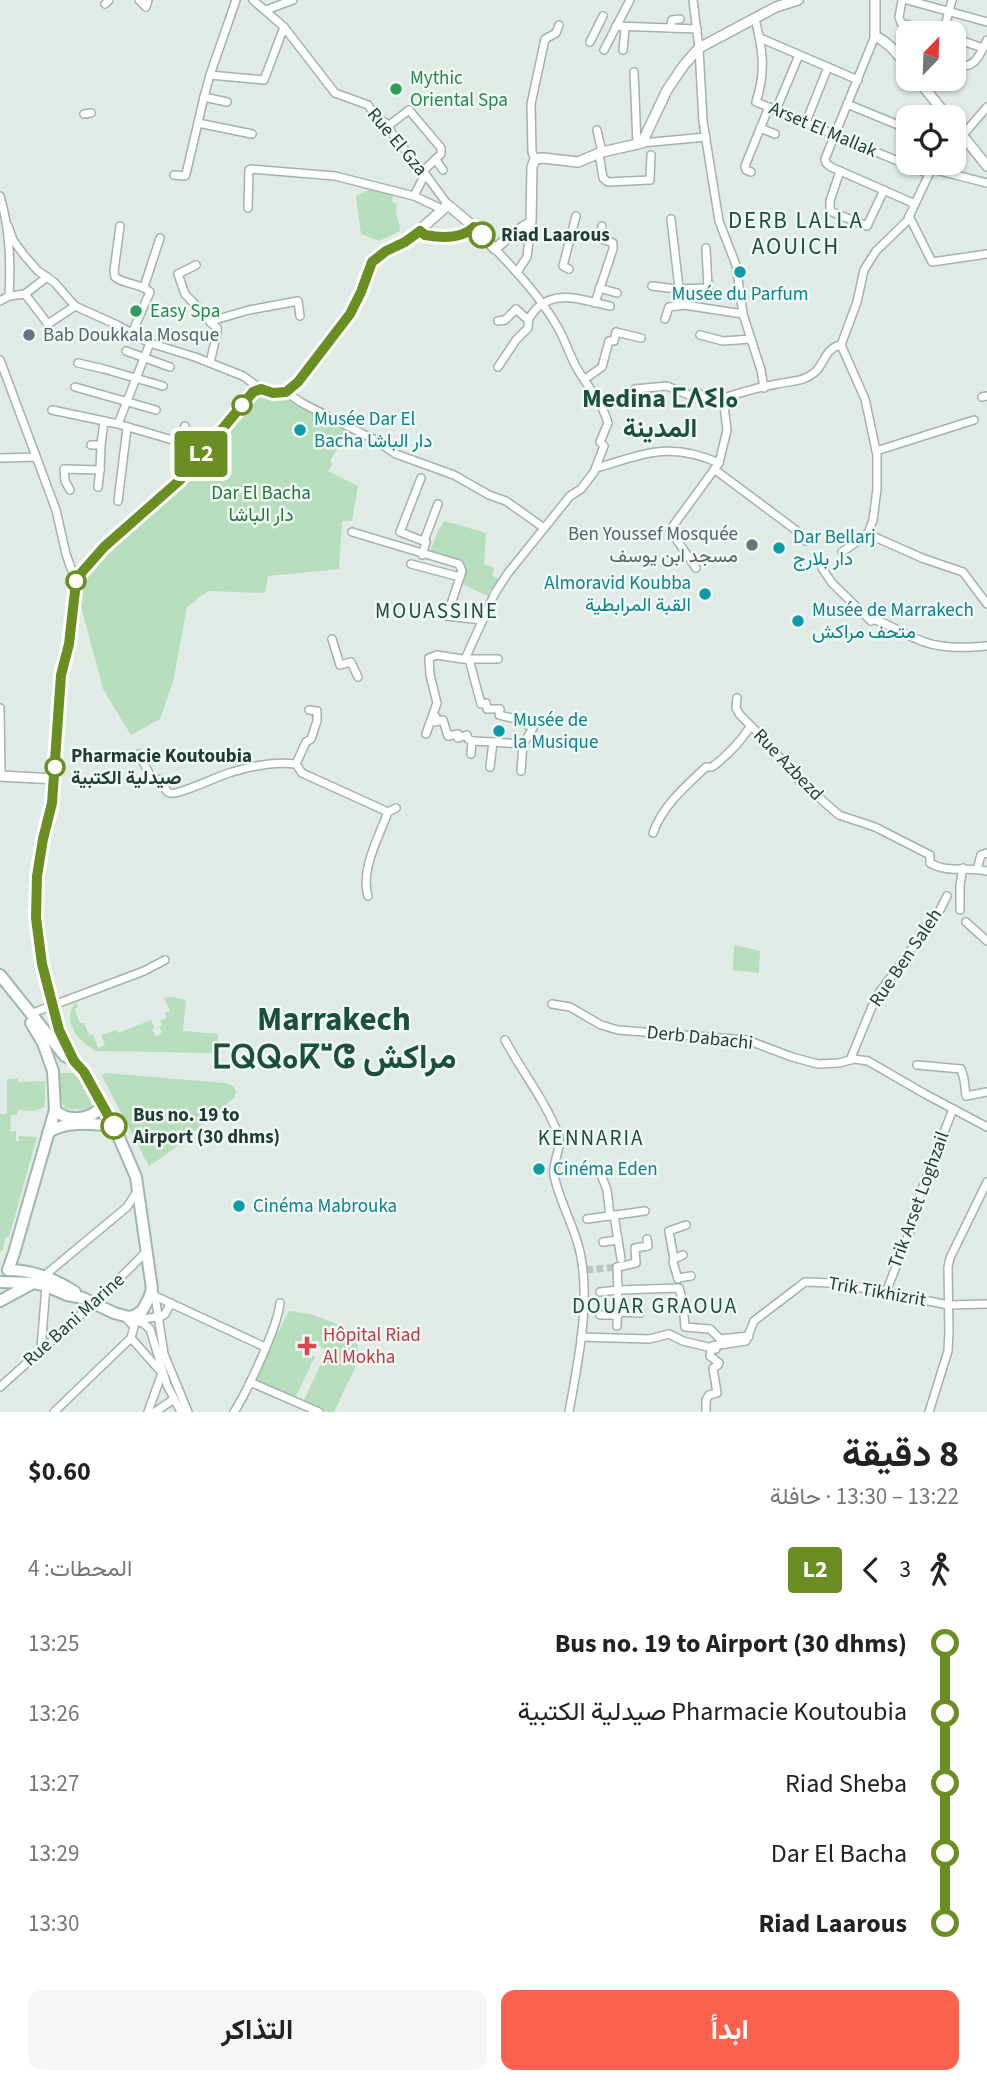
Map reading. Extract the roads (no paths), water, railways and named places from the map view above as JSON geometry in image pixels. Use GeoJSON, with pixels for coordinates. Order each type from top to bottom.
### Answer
{"type":"FeatureCollection","features":[{"type":"Feature","properties":{"kind":"main road"},"geometry":{"type":"LineString","coordinates":[[0,975],[65,1056],[84,1072],[114,1126],[136,1177],[153,1293],[139,1314],[129,1317],[114,1313],[27,1271],[4,1270],[14,1253],[55,1110],[53,1071],[49,1055],[24,1013],[0,984]]}},
{"type":"Feature","properties":{"kind":"main road"},"geometry":{"type":"LineString","coordinates":[[55,1110],[67,1117],[87,1117],[94,1115],[103,1105]]}},
{"type":"Feature","properties":{"kind":"main road"},"geometry":{"type":"LineString","coordinates":[[48,1133],[59,1126],[114,1126]]}},
{"type":"Feature","properties":{"kind":"main road"},"geometry":{"type":"LineString","coordinates":[[0,1282],[45,1281]]}},
{"type":"Feature","properties":{"kind":"main road"},"geometry":{"type":"LineString","coordinates":[[0,1301],[33,1283]]}},
{"type":"Feature","properties":{"kind":"street"},"geometry":{"type":"LineString","coordinates":[[139,0],[146,7],[148,0]]}},
{"type":"Feature","properties":{"kind":"street"},"geometry":{"type":"LineString","coordinates":[[174,175],[186,176],[210,75],[236,0]]}},
{"type":"Feature","properties":{"kind":"street","name":"Rue El Gza"},"geometry":{"type":"LineString","coordinates":[[253,0],[284,27],[335,93],[368,105],[376,117],[388,126],[424,172],[445,207]]}},
{"type":"Feature","properties":{"kind":"street"},"geometry":{"type":"LineString","coordinates":[[266,10],[293,0]]}},
{"type":"Feature","properties":{"kind":"street"},"geometry":{"type":"LineString","coordinates":[[604,50],[630,0]]}},
{"type":"Feature","properties":{"kind":"street"},"geometry":{"type":"LineString","coordinates":[[693,0],[699,48],[701,102],[719,221],[736,265],[743,314],[764,388]]}},
{"type":"Feature","properties":{"kind":"street"},"geometry":{"type":"LineString","coordinates":[[640,144],[667,90],[699,48],[776,8],[799,0]]}},
{"type":"Feature","properties":{"kind":"street"},"geometry":{"type":"LineString","coordinates":[[835,134],[875,36],[875,0]]}},
{"type":"Feature","properties":{"kind":"street"},"geometry":{"type":"LineString","coordinates":[[901,21],[899,17],[904,0],[987,22]]}},
{"type":"Feature","properties":{"kind":"street"},"geometry":{"type":"LineString","coordinates":[[946,21],[952,0]]}},
{"type":"Feature","properties":{"kind":"street"},"geometry":{"type":"LineString","coordinates":[[590,42],[603,16]]}},
{"type":"Feature","properties":{"kind":"street"},"geometry":{"type":"LineString","coordinates":[[670,28],[672,20],[680,19]]}},
{"type":"Feature","properties":{"kind":"street"},"geometry":{"type":"LineString","coordinates":[[755,19],[760,38],[858,80]]}},
{"type":"Feature","properties":{"kind":"street"},"geometry":{"type":"LineString","coordinates":[[517,272],[527,257],[531,222],[532,167],[535,159],[532,98],[545,39],[556,33],[559,25]]}},
{"type":"Feature","properties":{"kind":"street"},"geometry":{"type":"LineString","coordinates":[[615,26],[697,29]]}},
{"type":"Feature","properties":{"kind":"street"},"geometry":{"type":"LineString","coordinates":[[210,75],[264,80],[284,27]]}},
{"type":"Feature","properties":{"kind":"street"},"geometry":{"type":"LineString","coordinates":[[623,50],[625,28]]}},
{"type":"Feature","properties":{"kind":"street"},"geometry":{"type":"LineString","coordinates":[[875,36],[886,41],[896,53]]}},
{"type":"Feature","properties":{"kind":"street","name":"Arset El Mallak"},"geometry":{"type":"LineString","coordinates":[[760,38],[764,62],[755,103],[896,161]]}},
{"type":"Feature","properties":{"kind":"street"},"geometry":{"type":"LineString","coordinates":[[966,40],[985,44],[969,66],[966,66]]}},
{"type":"Feature","properties":{"kind":"street"},"geometry":{"type":"LineString","coordinates":[[751,172],[746,170],[745,166],[760,128],[799,55]]}},
{"type":"Feature","properties":{"kind":"street"},"geometry":{"type":"LineString","coordinates":[[806,122],[828,67]]}},
{"type":"Feature","properties":{"kind":"street"},"geometry":{"type":"LineString","coordinates":[[635,72],[640,144]]}},
{"type":"Feature","properties":{"kind":"street"},"geometry":{"type":"LineString","coordinates":[[927,91],[939,105]]}},
{"type":"Feature","properties":{"kind":"street"},"geometry":{"type":"LineString","coordinates":[[204,97],[227,102]]}},
{"type":"Feature","properties":{"kind":"street"},"geometry":{"type":"LineString","coordinates":[[848,104],[896,124]]}},
{"type":"Feature","properties":{"kind":"street"},"geometry":{"type":"LineString","coordinates":[[966,131],[987,107]]}},
{"type":"Feature","properties":{"kind":"street"},"geometry":{"type":"LineString","coordinates":[[388,126],[409,110],[441,148],[441,154],[424,172],[414,196]]}},
{"type":"Feature","properties":{"kind":"street"},"geometry":{"type":"LineString","coordinates":[[198,123],[251,134]]}},
{"type":"Feature","properties":{"kind":"street"},"geometry":{"type":"LineString","coordinates":[[760,128],[775,134]]}},
{"type":"Feature","properties":{"kind":"street"},"geometry":{"type":"LineString","coordinates":[[597,130],[603,178],[606,181],[650,180],[651,155]]}},
{"type":"Feature","properties":{"kind":"street","name":"Arset El Mallak"},"geometry":{"type":"LineString","coordinates":[[835,134],[825,159],[828,165],[915,204]]}},
{"type":"Feature","properties":{"kind":"street"},"geometry":{"type":"LineString","coordinates":[[535,159],[578,162],[601,153],[640,144],[706,136]]}},
{"type":"Feature","properties":{"kind":"street"},"geometry":{"type":"LineString","coordinates":[[966,141],[987,166]]}},
{"type":"Feature","properties":{"kind":"street"},"geometry":{"type":"LineString","coordinates":[[436,160],[443,170]]}},
{"type":"Feature","properties":{"kind":"street"},"geometry":{"type":"LineString","coordinates":[[248,208],[251,169],[331,176],[414,196],[445,207],[474,227],[542,302],[580,374],[601,405],[608,423],[600,442],[604,446],[596,468],[583,487],[570,496],[508,573],[482,620],[467,659],[481,704],[486,704],[487,709],[500,709],[499,715],[516,719],[533,728],[523,744],[521,771]]}},
{"type":"Feature","properties":{"kind":"street"},"geometry":{"type":"LineString","coordinates":[[840,171],[830,201],[832,212],[867,226],[884,190]]}},
{"type":"Feature","properties":{"kind":"street"},"geometry":{"type":"LineString","coordinates":[[842,552],[869,534],[877,489],[876,451],[865,399],[841,345],[857,302],[864,270],[909,216],[930,175]]}},
{"type":"Feature","properties":{"kind":"street","name":"Arset El Mallak"},"geometry":{"type":"LineString","coordinates":[[956,175],[987,183]]}},
{"type":"Feature","properties":{"kind":"street"},"geometry":{"type":"LineString","coordinates":[[0,196],[13,240],[38,271],[58,285],[75,306],[150,343],[243,376],[261,389],[273,393],[286,392],[298,382],[344,323],[361,292],[372,262],[420,231],[445,207]]}},
{"type":"Feature","properties":{"kind":"street"},"geometry":{"type":"LineString","coordinates":[[569,269],[563,265],[576,215]]}},
{"type":"Feature","properties":{"kind":"street"},"geometry":{"type":"LineString","coordinates":[[909,216],[932,262],[987,254]]}},
{"type":"Feature","properties":{"kind":"street"},"geometry":{"type":"LineString","coordinates":[[671,219],[678,288],[677,306]]}},
{"type":"Feature","properties":{"kind":"street"},"geometry":{"type":"LineString","coordinates":[[495,249],[531,222]]}},
{"type":"Feature","properties":{"kind":"street"},"geometry":{"type":"LineString","coordinates":[[8,226],[9,296]]}},
{"type":"Feature","properties":{"kind":"street"},"geometry":{"type":"LineString","coordinates":[[120,226],[115,277],[149,291],[132,333]]}},
{"type":"Feature","properties":{"kind":"street"},"geometry":{"type":"LineString","coordinates":[[595,303],[613,247],[613,243],[600,239],[602,226]]}},
{"type":"Feature","properties":{"kind":"street"},"geometry":{"type":"LineString","coordinates":[[420,231],[425,235],[442,237],[468,233],[474,227]]}},
{"type":"Feature","properties":{"kind":"street"},"geometry":{"type":"LineString","coordinates":[[144,288],[160,239]]}},
{"type":"Feature","properties":{"kind":"street"},"geometry":{"type":"LineString","coordinates":[[652,286],[708,288],[706,248]]}},
{"type":"Feature","properties":{"kind":"street"},"geometry":{"type":"LineString","coordinates":[[196,265],[178,274],[185,294],[217,328],[210,363]]}},
{"type":"Feature","properties":{"kind":"street"},"geometry":{"type":"LineString","coordinates":[[0,302],[9,296],[25,294],[47,277]]}},
{"type":"Feature","properties":{"kind":"street"},"geometry":{"type":"LineString","coordinates":[[599,288],[617,293]]}},
{"type":"Feature","properties":{"kind":"street"},"geometry":{"type":"LineString","coordinates":[[25,294],[47,324],[75,306]]}},
{"type":"Feature","properties":{"kind":"street"},"geometry":{"type":"LineString","coordinates":[[498,367],[516,340],[528,328],[528,320],[542,302],[560,296],[610,306]]}},
{"type":"Feature","properties":{"kind":"street"},"geometry":{"type":"LineString","coordinates":[[211,321],[249,310],[298,301],[300,316]]}},
{"type":"Feature","properties":{"kind":"street"},"geometry":{"type":"LineString","coordinates":[[665,318],[669,307],[684,305],[743,314]]}},
{"type":"Feature","properties":{"kind":"street"},"geometry":{"type":"LineString","coordinates":[[498,321],[505,320],[516,309],[528,320]]}},
{"type":"Feature","properties":{"kind":"street"},"geometry":{"type":"LineString","coordinates":[[585,379],[602,367],[609,341],[614,341],[616,332],[641,338]]}},
{"type":"Feature","properties":{"kind":"street"},"geometry":{"type":"LineString","coordinates":[[700,335],[723,341],[751,339]]}},
{"type":"Feature","properties":{"kind":"street"},"geometry":{"type":"LineString","coordinates":[[118,424],[150,343]]}},
{"type":"Feature","properties":{"kind":"street"},"geometry":{"type":"LineString","coordinates":[[635,389],[667,386],[686,396],[691,396],[695,391],[713,403],[717,396],[723,398],[773,384],[804,379],[814,373],[834,346],[841,345]]}},
{"type":"Feature","properties":{"kind":"street"},"geometry":{"type":"LineString","coordinates":[[126,351],[170,367]]}},
{"type":"Feature","properties":{"kind":"street"},"geometry":{"type":"LineString","coordinates":[[0,360],[4,385],[56,510],[69,565],[76,582]]}},
{"type":"Feature","properties":{"kind":"street"},"geometry":{"type":"LineString","coordinates":[[78,363],[163,386]]}},
{"type":"Feature","properties":{"kind":"street"},"geometry":{"type":"LineString","coordinates":[[75,387],[156,410]]}},
{"type":"Feature","properties":{"kind":"street"},"geometry":{"type":"LineString","coordinates":[[74,1061],[59,1030],[42,964],[35,900],[38,868],[52,803],[61,675],[69,644],[76,582],[104,547],[180,480],[248,398],[261,389]]}},
{"type":"Feature","properties":{"kind":"street"},"geometry":{"type":"LineString","coordinates":[[286,392],[294,399],[375,440],[396,454],[453,475],[489,495],[506,501],[544,528]]}},
{"type":"Feature","properties":{"kind":"street"},"geometry":{"type":"LineString","coordinates":[[696,568],[670,532],[716,466],[727,430],[723,398]]}},
{"type":"Feature","properties":{"kind":"street"},"geometry":{"type":"LineString","coordinates":[[52,410],[118,424],[176,441],[181,439],[186,426]]}},
{"type":"Feature","properties":{"kind":"street"},"geometry":{"type":"LineString","coordinates":[[876,451],[925,431],[974,420]]}},
{"type":"Feature","properties":{"kind":"street"},"geometry":{"type":"LineString","coordinates":[[98,487],[104,421]]}},
{"type":"Feature","properties":{"kind":"street"},"geometry":{"type":"LineString","coordinates":[[118,501],[127,428]]}},
{"type":"Feature","properties":{"kind":"street"},"geometry":{"type":"LineString","coordinates":[[91,445],[101,445]]}},
{"type":"Feature","properties":{"kind":"street"},"geometry":{"type":"LineString","coordinates":[[596,468],[654,452],[689,452],[716,466],[806,541]]}},
{"type":"Feature","properties":{"kind":"street"},"geometry":{"type":"LineString","coordinates":[[0,458],[36,457]]}},
{"type":"Feature","properties":{"kind":"street"},"geometry":{"type":"LineString","coordinates":[[70,490],[65,481],[64,468],[100,470]]}},
{"type":"Feature","properties":{"kind":"street"},"geometry":{"type":"LineString","coordinates":[[421,478],[400,532],[427,544],[422,555]]}},
{"type":"Feature","properties":{"kind":"street"},"geometry":{"type":"LineString","coordinates":[[424,541],[438,504]]}},
{"type":"Feature","properties":{"kind":"street"},"geometry":{"type":"LineString","coordinates":[[352,532],[459,564],[462,571],[447,616],[482,620]]}},
{"type":"Feature","properties":{"kind":"street"},"geometry":{"type":"LineString","coordinates":[[869,534],[922,558],[963,572],[987,604]]}},
{"type":"Feature","properties":{"kind":"street"},"geometry":{"type":"LineString","coordinates":[[411,564],[460,577]]}},
{"type":"Feature","properties":{"kind":"street"},"geometry":{"type":"LineString","coordinates":[[822,568],[832,583],[871,621],[880,621],[916,639],[940,646],[987,646]]}},
{"type":"Feature","properties":{"kind":"street"},"geometry":{"type":"LineString","coordinates":[[332,639],[340,665],[351,662],[358,677]]}},
{"type":"Feature","properties":{"kind":"street"},"geometry":{"type":"LineString","coordinates":[[426,734],[437,704],[429,658],[437,655],[498,659]]}},
{"type":"Feature","properties":{"kind":"street","name":"Rue Azbezd"},"geometry":{"type":"LineString","coordinates":[[737,698],[737,711],[750,727],[799,780],[839,815],[893,835],[930,855],[930,863],[938,867],[987,871]]}},
{"type":"Feature","properties":{"kind":"street"},"geometry":{"type":"LineString","coordinates":[[0,708],[0,776],[55,779]]}},
{"type":"Feature","properties":{"kind":"street"},"geometry":{"type":"LineString","coordinates":[[296,764],[306,742],[311,739],[317,721],[317,711],[309,710]]}},
{"type":"Feature","properties":{"kind":"street"},"geometry":{"type":"LineString","coordinates":[[433,716],[436,717],[435,722],[443,720],[448,736],[458,734],[458,738],[467,735],[472,741],[523,744]]}},
{"type":"Feature","properties":{"kind":"street"},"geometry":{"type":"LineString","coordinates":[[653,833],[658,819],[669,804],[706,767],[712,767],[722,759],[750,727]]}},
{"type":"Feature","properties":{"kind":"street"},"geometry":{"type":"LineString","coordinates":[[471,754],[472,741]]}},
{"type":"Feature","properties":{"kind":"street"},"geometry":{"type":"LineString","coordinates":[[491,767],[493,742]]}},
{"type":"Feature","properties":{"kind":"street"},"geometry":{"type":"LineString","coordinates":[[139,754],[152,779],[162,780],[170,793],[182,792],[234,771],[284,762],[296,764],[302,773],[388,812]]}},
{"type":"Feature","properties":{"kind":"street"},"geometry":{"type":"LineString","coordinates":[[368,896],[365,888],[369,866],[388,812],[396,808]]}},
{"type":"Feature","properties":{"kind":"street"},"geometry":{"type":"LineString","coordinates":[[977,869],[981,855],[987,853]]}},
{"type":"Feature","properties":{"kind":"street"},"geometry":{"type":"LineString","coordinates":[[960,910],[963,869]]}},
{"type":"Feature","properties":{"kind":"street","name":"Rue Ben Saleh"},"geometry":{"type":"LineString","coordinates":[[850,1060],[876,997],[930,924],[947,896]]}},
{"type":"Feature","properties":{"kind":"street"},"geometry":{"type":"LineString","coordinates":[[966,922],[987,941]]}},
{"type":"Feature","properties":{"kind":"street"},"geometry":{"type":"LineString","coordinates":[[30,1014],[141,970]]}},
{"type":"Feature","properties":{"kind":"street","name":"Derb Dabachi"},"geometry":{"type":"LineString","coordinates":[[552,1004],[570,1007],[601,1025],[627,1031],[747,1040],[812,1063],[839,1063],[859,1059],[873,1063],[987,1127]]}},
{"type":"Feature","properties":{"kind":"street"},"geometry":{"type":"LineString","coordinates":[[505,1040],[548,1110],[560,1138],[554,1173],[574,1230],[584,1270],[581,1337],[569,1412]]}},
{"type":"Feature","properties":{"kind":"street"},"geometry":{"type":"LineString","coordinates":[[917,1065],[961,1069],[966,1096],[987,1092]]}},
{"type":"Feature","properties":{"kind":"street","name":"Trik Arset Loghzail"},"geometry":{"type":"LineString","coordinates":[[886,1292],[953,1109]]}},
{"type":"Feature","properties":{"kind":"street"},"geometry":{"type":"LineString","coordinates":[[602,1177],[618,1240],[620,1265],[617,1326]]}},
{"type":"Feature","properties":{"kind":"street"},"geometry":{"type":"LineString","coordinates":[[929,1412],[948,1351],[950,1258],[987,1182]]}},
{"type":"Feature","properties":{"kind":"street"},"geometry":{"type":"LineString","coordinates":[[41,1349],[45,1281],[127,1208],[138,1189]]}},
{"type":"Feature","properties":{"kind":"street"},"geometry":{"type":"LineString","coordinates":[[587,1219],[645,1211]]}},
{"type":"Feature","properties":{"kind":"street"},"geometry":{"type":"LineString","coordinates":[[686,1225],[669,1231],[673,1263],[683,1302],[685,1327],[707,1327],[722,1341],[713,1345],[710,1356],[719,1363],[713,1368],[718,1393],[709,1395],[706,1399],[706,1412]]}},
{"type":"Feature","properties":{"kind":"street"},"geometry":{"type":"LineString","coordinates":[[620,1265],[636,1263],[635,1248],[648,1246],[647,1239]]}},
{"type":"Feature","properties":{"kind":"street"},"geometry":{"type":"LineString","coordinates":[[603,1242],[618,1240]]}},
{"type":"Feature","properties":{"kind":"street","name":"Rue Bani Marine"},"geometry":{"type":"LineString","coordinates":[[0,1387],[94,1304],[147,1251]]}},
{"type":"Feature","properties":{"kind":"street"},"geometry":{"type":"LineString","coordinates":[[674,1259],[684,1255]]}},
{"type":"Feature","properties":{"kind":"street"},"geometry":{"type":"LineString","coordinates":[[600,1292],[679,1283],[691,1276]]}},
{"type":"Feature","properties":{"kind":"street","name":"Trik Tikhizrit"},"geometry":{"type":"LineString","coordinates":[[722,1341],[748,1336],[754,1321],[806,1281],[886,1292],[948,1305],[987,1304]]}},
{"type":"Feature","properties":{"kind":"street"},"geometry":{"type":"LineString","coordinates":[[153,1293],[265,1347]]}},
{"type":"Feature","properties":{"kind":"street"},"geometry":{"type":"LineString","coordinates":[[153,1293],[164,1354],[188,1412]]}},
{"type":"Feature","properties":{"kind":"street"},"geometry":{"type":"LineString","coordinates":[[132,1320],[166,1314],[171,1303]]}},
{"type":"Feature","properties":{"kind":"street"},"geometry":{"type":"LineString","coordinates":[[234,1412],[265,1347],[278,1316],[280,1303]]}},
{"type":"Feature","properties":{"kind":"street"},"geometry":{"type":"LineString","coordinates":[[114,1313],[147,1325],[153,1334],[162,1373],[181,1412]]}},
{"type":"Feature","properties":{"kind":"street"},"geometry":{"type":"LineString","coordinates":[[600,1315],[640,1313]]}},
{"type":"Feature","properties":{"kind":"street"},"geometry":{"type":"LineString","coordinates":[[54,1412],[131,1338],[134,1327],[132,1320]]}},
{"type":"Feature","properties":{"kind":"street"},"geometry":{"type":"LineString","coordinates":[[581,1337],[646,1339],[669,1334],[682,1341],[714,1349]]}},
{"type":"Feature","properties":{"kind":"street"},"geometry":{"type":"LineString","coordinates":[[131,1338],[162,1373]]}},
{"type":"Feature","properties":{"kind":"street"},"geometry":{"type":"LineString","coordinates":[[148,1412],[162,1373]]}},
{"type":"Feature","properties":{"kind":"street"},"geometry":{"type":"LineString","coordinates":[[250,1382],[318,1412]]}},
{"type":"Feature","properties":{"kind":"street"},"geometry":{"type":"LineString","coordinates":[[155,1412],[174,1399]]}},
{"type":"Feature","properties":{"kind":"tunnel"},"geometry":{"type":"LineString","coordinates":[[586,1270],[617,1267]]}},
{"type":"Feature","properties":{"kind":"place","name":"Mythic Oriental Spa"},"geometry":{"type":"Point","coordinates":[396,89]}},
{"type":"Feature","properties":{"kind":"place","name":"Riad Laarous"},"geometry":{"type":"Point","coordinates":[482,235]}},
{"type":"Feature","properties":{"kind":"place","name":"Musée du Parfum"},"geometry":{"type":"Point","coordinates":[740,272]}},
{"type":"Feature","properties":{"kind":"place","name":"Easy Spa"},"geometry":{"type":"Point","coordinates":[136,311]}},
{"type":"Feature","properties":{"kind":"place","name":"Bab Doukkala Mosque"},"geometry":{"type":"Point","coordinates":[29,335]}},
{"type":"Feature","properties":{"kind":"place","name":"Musée Dar El Bacha دار الباشا"},"geometry":{"type":"Point","coordinates":[300,430]}},
{"type":"Feature","properties":{"kind":"place","name":"Ben Youssef Mosquée مسجد ابن يوسف"},"geometry":{"type":"Point","coordinates":[752,545]}},
{"type":"Feature","properties":{"kind":"place","name":"Dar Bellarj دار بلارج"},"geometry":{"type":"Point","coordinates":[779,548]}},
{"type":"Feature","properties":{"kind":"place","name":"Almoravid Koubba القبة المرابطية"},"geometry":{"type":"Point","coordinates":[705,594]}},
{"type":"Feature","properties":{"kind":"place","name":"Musée de Marrakech متحف مراكش"},"geometry":{"type":"Point","coordinates":[798,621]}},
{"type":"Feature","properties":{"kind":"place","name":"Musée de la Musique"},"geometry":{"type":"Point","coordinates":[499,731]}},
{"type":"Feature","properties":{"kind":"place","name":"Pharmacie Koutoubia صيدلية الكتبية"},"geometry":{"type":"Point","coordinates":[55,767]}},
{"type":"Feature","properties":{"kind":"place","name":"Bus no. 19 to Airport (30 dhms)"},"geometry":{"type":"Point","coordinates":[114,1126]}},
{"type":"Feature","properties":{"kind":"place","name":"Cinéma Eden"},"geometry":{"type":"Point","coordinates":[539,1169]}},
{"type":"Feature","properties":{"kind":"place","name":"Cinéma Mabrouka"},"geometry":{"type":"Point","coordinates":[239,1206]}},
{"type":"Feature","properties":{"kind":"place","name":"Hôpital Riad Al Mokha"},"geometry":{"type":"Point","coordinates":[307,1346]}},
{"type":"Feature","properties":{"kind":"district","name":"DERB LALLA AOUICH"},"geometry":{"type":"Point","coordinates":[796,233]}},
{"type":"Feature","properties":{"kind":"district","name":"Medina ⵎⴷⵉⵏⴰ المدينة"},"geometry":{"type":"Point","coordinates":[660,413]}},
{"type":"Feature","properties":{"kind":"district","name":"MOUASSINE"},"geometry":{"type":"Point","coordinates":[437,611]}},
{"type":"Feature","properties":{"kind":"district","name":"Marrakech ⵎⵕⵕⴰⴽⵯⵛ مراكش"},"geometry":{"type":"Point","coordinates":[334,1038]}},
{"type":"Feature","properties":{"kind":"district","name":"KENNARIA"},"geometry":{"type":"Point","coordinates":[591,1138]}},
{"type":"Feature","properties":{"kind":"district","name":"DOUAR GRAOUA"},"geometry":{"type":"Point","coordinates":[655,1306]}},
{"type":"Feature","properties":{"kind":"park label","name":"Dar El Bacha دار الباشا"},"geometry":{"type":"Point","coordinates":[261,504]}}]}
